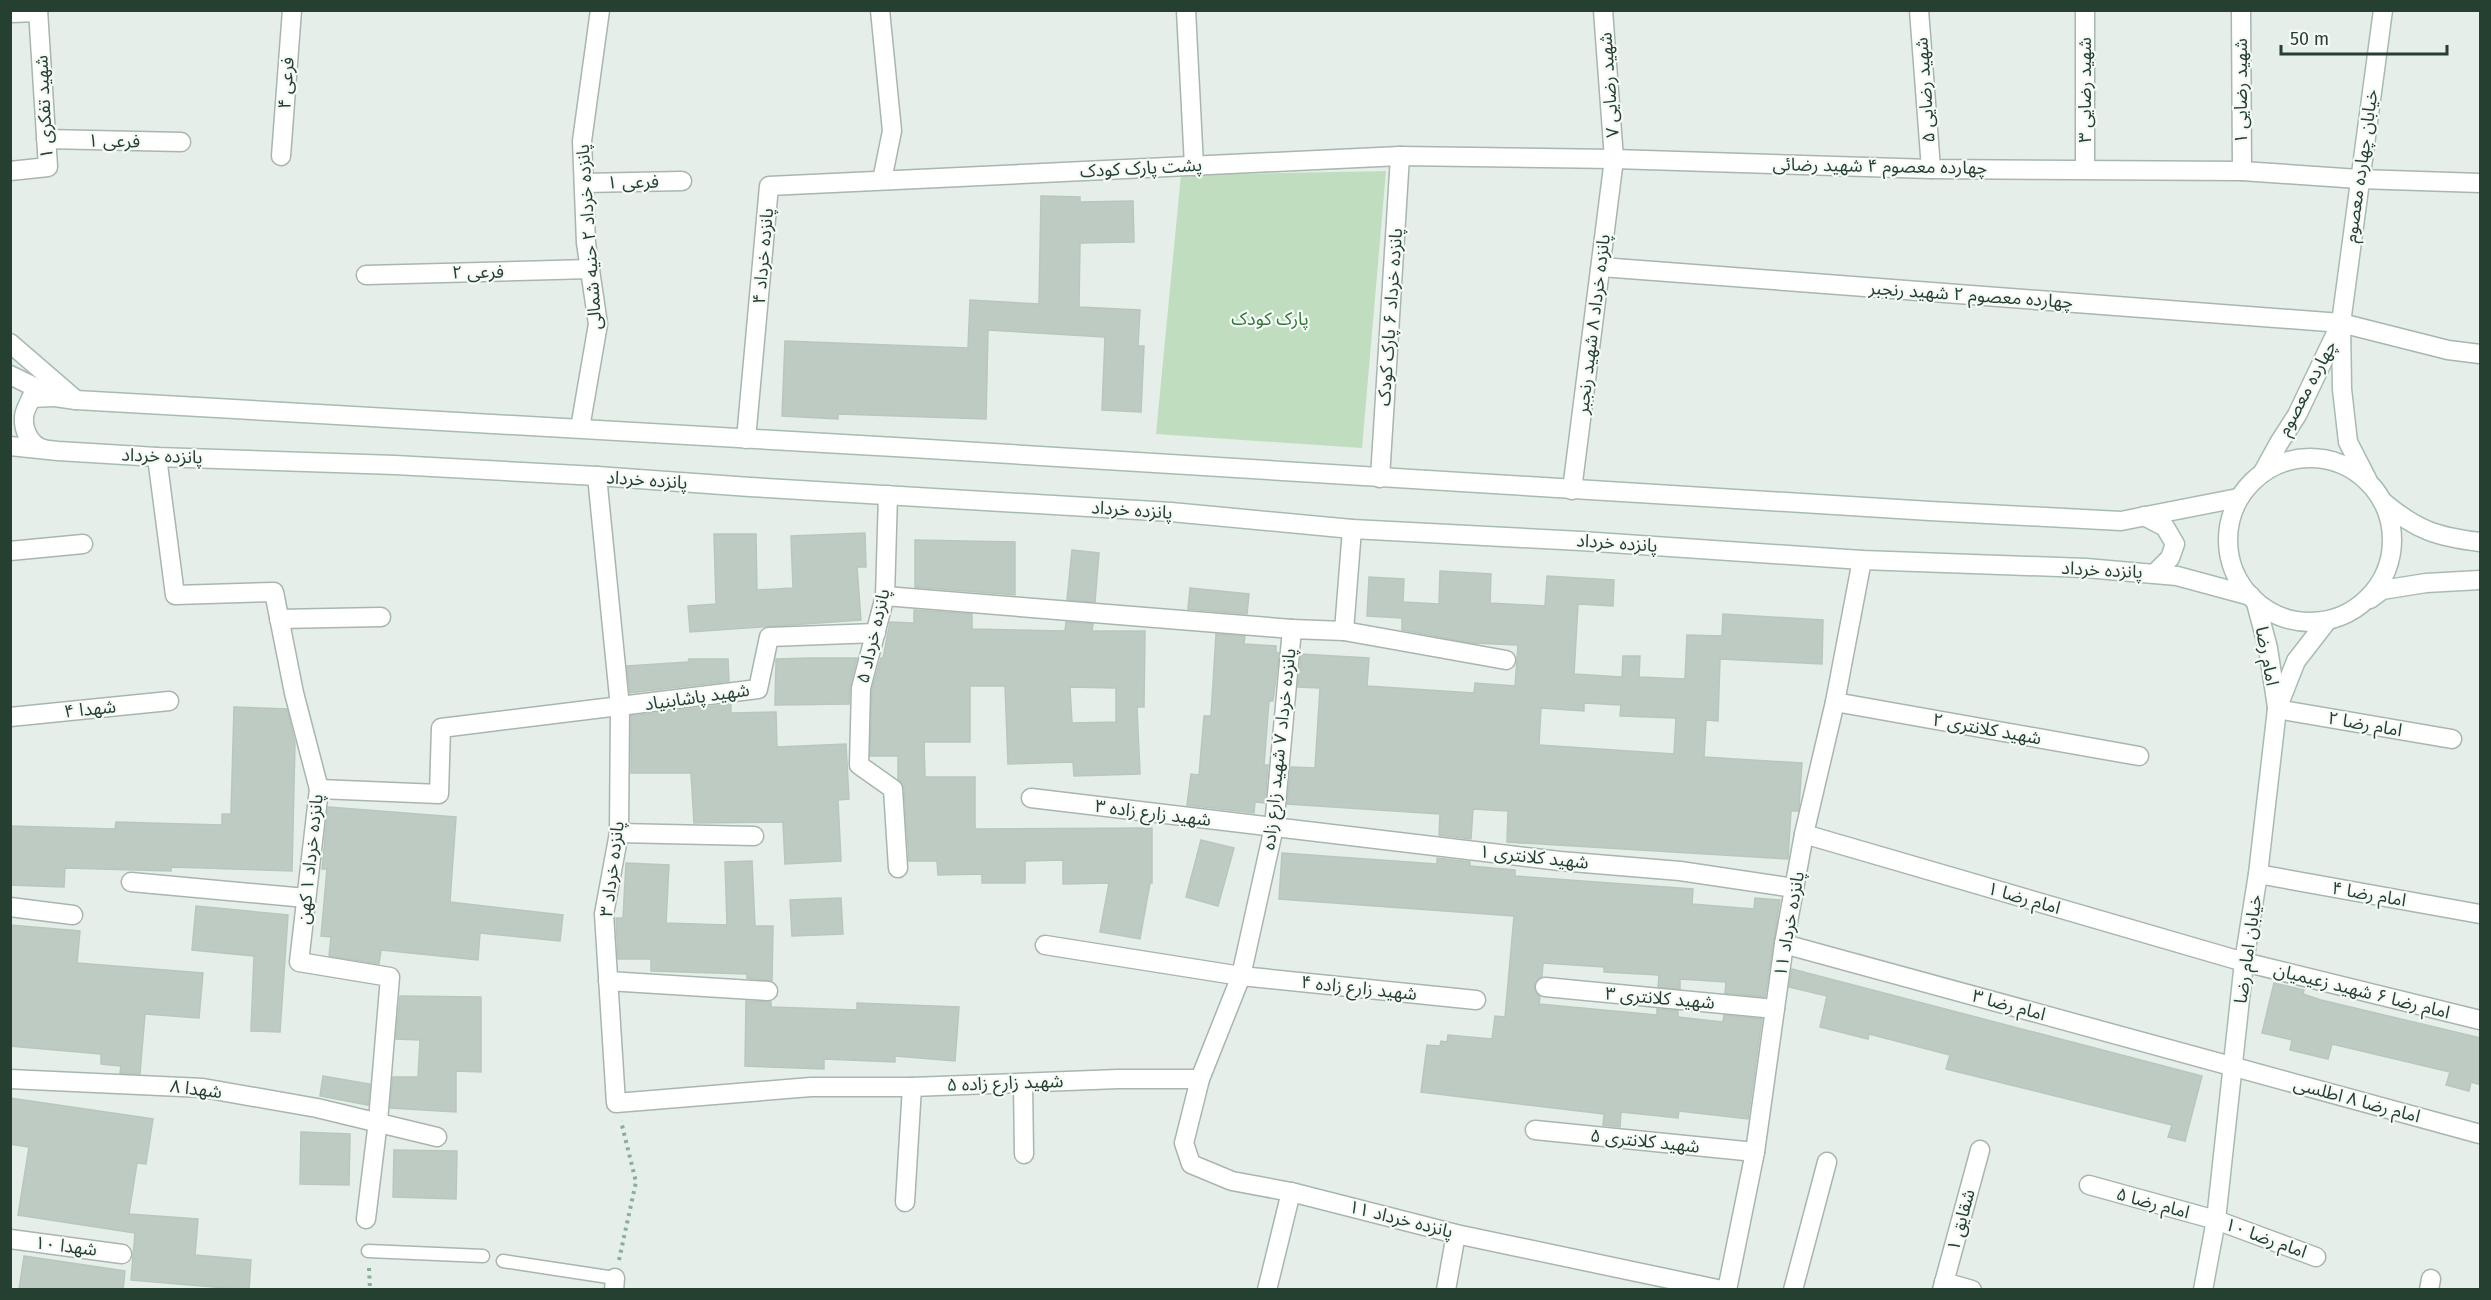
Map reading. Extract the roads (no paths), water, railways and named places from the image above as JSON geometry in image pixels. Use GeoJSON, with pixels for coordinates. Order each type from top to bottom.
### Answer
{"type":"FeatureCollection","features":[{"type":"Feature","properties":{"kind":"street","name":"فرعی ۴"},"geometry":{"type":"LineString","coordinates":[[280,156],[292,10]]}},
{"type":"Feature","properties":{"kind":"street","name":"پانزده خرداد ۲ حنیه شمالی"},"geometry":{"type":"LineString","coordinates":[[580,428],[598,324],[586,243],[582,141],[600,10]]}},
{"type":"Feature","properties":{"kind":"street"},"geometry":{"type":"LineString","coordinates":[[880,10],[892,131],[882,180]]}},
{"type":"Feature","properties":{"kind":"street"},"geometry":{"type":"LineString","coordinates":[[1186,10],[1194,166]]}},
{"type":"Feature","properties":{"kind":"street","name":"شهید رضایی ۷"},"geometry":{"type":"LineString","coordinates":[[1603,10],[1614,159]]}},
{"type":"Feature","properties":{"kind":"street","name":"شهید رضایی ۵"},"geometry":{"type":"LineString","coordinates":[[1919,10],[1932,169]]}},
{"type":"Feature","properties":{"kind":"street","name":"شهید رضایی ۳"},"geometry":{"type":"LineString","coordinates":[[2085,10],[2085,169]]}},
{"type":"Feature","properties":{"kind":"street","name":"شهید رضایی ۱"},"geometry":{"type":"LineString","coordinates":[[2241,10],[2242,171]]}},
{"type":"Feature","properties":{"kind":"street","name":"خیابان چهارده معصوم"},"geometry":{"type":"LineString","coordinates":[[2341,322],[2383,10]]}},
{"type":"Feature","properties":{"kind":"street"},"geometry":{"type":"LineString","coordinates":[[10,13],[38,11]]}},
{"type":"Feature","properties":{"kind":"street","name":"شهید تفکری ۱"},"geometry":{"type":"LineString","coordinates":[[10,171],[48,167],[38,11]]}},
{"type":"Feature","properties":{"kind":"street","name":"فرعی ۱"},"geometry":{"type":"LineString","coordinates":[[46,139],[181,142]]}},
{"type":"Feature","properties":{"kind":"street","name":"پشت پارک کودک"},"geometry":{"type":"LineString","coordinates":[[882,180],[1400,156]]}},
{"type":"Feature","properties":{"kind":"street","name":"چهارده معصوم ۴ شهید رضائی"},"geometry":{"type":"LineString","coordinates":[[1400,156],[1614,159],[1932,169],[2242,171],[2359,179],[2481,183]]}},
{"type":"Feature","properties":{"kind":"street","name":"پانزده خرداد ۶ پارک کودک"},"geometry":{"type":"LineString","coordinates":[[1380,477],[1400,156]]}},
{"type":"Feature","properties":{"kind":"street","name":"پانزده خرداد ۸ شهید رنجبر"},"geometry":{"type":"LineString","coordinates":[[1572,490],[1614,159]]}},
{"type":"Feature","properties":{"kind":"street","name":"پانزده خرداد ۴"},"geometry":{"type":"LineString","coordinates":[[746,440],[769,186],[882,180]]}},
{"type":"Feature","properties":{"kind":"street","name":"فرعی ۱"},"geometry":{"type":"LineString","coordinates":[[584,183],[682,181]]}},
{"type":"Feature","properties":{"kind":"street","name":"چهارده معصوم ۲ شهید رنجبر"},"geometry":{"type":"LineString","coordinates":[[1600,267],[2341,322],[2448,350],[2481,354]]}},
{"type":"Feature","properties":{"kind":"street","name":"فرعی ۲"},"geometry":{"type":"LineString","coordinates":[[366,275],[590,269]]}},
{"type":"Feature","properties":{"kind":"street","name":"چهارده معصوم"},"geometry":{"type":"LineString","coordinates":[[2263,472],[2297,415],[2341,322]]}},
{"type":"Feature","properties":{"kind":"street","name":"چهارده معصوم"},"geometry":{"type":"LineString","coordinates":[[2341,322],[2342,389],[2348,442],[2369,483]]}},
{"type":"Feature","properties":{"kind":"street"},"geometry":{"type":"LineString","coordinates":[[10,343],[76,400]]}},
{"type":"Feature","properties":{"kind":"street"},"geometry":{"type":"LineString","coordinates":[[10,375],[55,397]]}},
{"type":"Feature","properties":{"kind":"street"},"geometry":{"type":"LineString","coordinates":[[58,451],[39,448],[27,436],[24,416],[32,398],[55,397],[1572,490],[2121,521],[2238,498]]}},
{"type":"Feature","properties":{"kind":"street","name":"پانزده خرداد"},"geometry":{"type":"LineString","coordinates":[[10,446],[157,457],[395,465],[597,476],[1171,512],[1352,529],[1581,541],[1862,560],[2155,573],[2177,576],[2253,600]]}},
{"type":"Feature","properties":{"kind":"street","name":"پانزده خرداد ۱ کهن"},"geometry":{"type":"LineString","coordinates":[[157,457],[175,595],[274,592],[294,693],[319,789],[299,962],[390,976],[378,1121],[366,1219]]}},
{"type":"Feature","properties":{"kind":"street"},"geometry":{"type":"LineString","coordinates":[[2361,605],[2380,584],[2391,557],[2392,529],[2382,501],[2369,483],[2350,469],[2329,460],[2306,458],[2283,462],[2263,472],[2238,498],[2228,525],[2228,554],[2238,581],[2253,600],[2277,616],[2302,622],[2327,621],[2345,615],[2361,605],[2382,590],[2426,583],[2481,580]]}},
{"type":"Feature","properties":{"kind":"street","name":"پانزده خرداد ۳"},"geometry":{"type":"LineString","coordinates":[[597,476],[620,707],[619,833],[604,914],[616,1103],[811,1087]]}},
{"type":"Feature","properties":{"kind":"street","name":"پانزده خرداد ۵"},"geometry":{"type":"LineString","coordinates":[[888,495],[885,596],[861,688],[860,765],[893,789],[898,868]]}},
{"type":"Feature","properties":{"kind":"street"},"geometry":{"type":"LineString","coordinates":[[2382,501],[2424,530],[2447,538],[2481,542]]}},
{"type":"Feature","properties":{"kind":"street"},"geometry":{"type":"LineString","coordinates":[[2144,516],[2165,527],[2175,544],[2170,558],[2155,573]]}},
{"type":"Feature","properties":{"kind":"street"},"geometry":{"type":"LineString","coordinates":[[1344,631],[1352,529]]}},
{"type":"Feature","properties":{"kind":"street"},"geometry":{"type":"LineString","coordinates":[[10,551],[83,544]]}},
{"type":"Feature","properties":{"kind":"street","name":"پانزده خرداد ۱۱"},"geometry":{"type":"LineString","coordinates":[[1727,1290],[1755,1152],[1794,888],[1804,834],[1835,702],[1862,560]]}},
{"type":"Feature","properties":{"kind":"street"},"geometry":{"type":"LineString","coordinates":[[885,596],[1292,629]]}},
{"type":"Feature","properties":{"kind":"street","name":"امام رضا"},"geometry":{"type":"LineString","coordinates":[[2253,600],[2268,648],[2277,709]]}},
{"type":"Feature","properties":{"kind":"street"},"geometry":{"type":"LineString","coordinates":[[279,620],[381,617]]}},
{"type":"Feature","properties":{"kind":"street","name":"خیابان امام رضا"},"geometry":{"type":"LineString","coordinates":[[2203,1290],[2216,1220],[2244,962],[2258,874],[2277,709],[2296,661],[2327,621]]}},
{"type":"Feature","properties":{"kind":"street","name":"پانزده خرداد ۷ شهید زارع زاده"},"geometry":{"type":"LineString","coordinates":[[1291,1192],[1232,1181],[1191,1164],[1184,1143],[1200,1079],[1242,976],[1274,827],[1292,629],[1344,631],[1506,660]]}},
{"type":"Feature","properties":{"kind":"street","name":"شهید پاشابنیاد"},"geometry":{"type":"LineString","coordinates":[[620,707],[758,688],[769,637],[876,633]]}},
{"type":"Feature","properties":{"kind":"street","name":"شهدا ۴"},"geometry":{"type":"LineString","coordinates":[[10,717],[169,701]]}},
{"type":"Feature","properties":{"kind":"street","name":"شهید کلانتری ۲"},"geometry":{"type":"LineString","coordinates":[[1835,702],[2139,756]]}},
{"type":"Feature","properties":{"kind":"street"},"geometry":{"type":"LineString","coordinates":[[319,789],[439,794],[441,728],[620,707]]}},
{"type":"Feature","properties":{"kind":"street","name":"امام رضا ۲"},"geometry":{"type":"LineString","coordinates":[[2277,709],[2452,739]]}},
{"type":"Feature","properties":{"kind":"street","name":"شهید زارع زاده ۳"},"geometry":{"type":"LineString","coordinates":[[1031,798],[1274,827]]}},
{"type":"Feature","properties":{"kind":"street","name":"شهید کلانتری ۱"},"geometry":{"type":"LineString","coordinates":[[1274,827],[1560,861],[1680,871],[1794,888]]}},
{"type":"Feature","properties":{"kind":"street"},"geometry":{"type":"LineString","coordinates":[[619,833],[754,836]]}},
{"type":"Feature","properties":{"kind":"street","name":"امام رضا ۱"},"geometry":{"type":"LineString","coordinates":[[1804,834],[2244,962]]}},
{"type":"Feature","properties":{"kind":"street","name":"امام رضا ۴"},"geometry":{"type":"LineString","coordinates":[[2258,874],[2481,914]]}},
{"type":"Feature","properties":{"kind":"street"},"geometry":{"type":"LineString","coordinates":[[131,882],[306,898]]}},
{"type":"Feature","properties":{"kind":"street"},"geometry":{"type":"LineString","coordinates":[[10,907],[73,915]]}},
{"type":"Feature","properties":{"kind":"street","name":"امام رضا ۳"},"geometry":{"type":"LineString","coordinates":[[1784,944],[2234,1066]]}},
{"type":"Feature","properties":{"kind":"street","name":"شهید زارع زاده ۴"},"geometry":{"type":"LineString","coordinates":[[1045,945],[1242,976],[1476,1000]]}},
{"type":"Feature","properties":{"kind":"street","name":"امام رضا ۶ شهید زعیمیان"},"geometry":{"type":"LineString","coordinates":[[2244,962],[2481,1020]]}},
{"type":"Feature","properties":{"kind":"street"},"geometry":{"type":"LineString","coordinates":[[608,981],[768,990]]}},
{"type":"Feature","properties":{"kind":"street","name":"شهید کلانتری ۳"},"geometry":{"type":"LineString","coordinates":[[1545,987],[1775,1009]]}},
{"type":"Feature","properties":{"kind":"street","name":"امام رضا ۸ اطلسی"},"geometry":{"type":"LineString","coordinates":[[2234,1066],[2481,1134]]}},
{"type":"Feature","properties":{"kind":"street","name":"شهدا ۸"},"geometry":{"type":"LineString","coordinates":[[10,1079],[195,1087],[317,1107],[437,1137]]}},
{"type":"Feature","properties":{"kind":"street","name":"شهید زارع زاده ۵"},"geometry":{"type":"LineString","coordinates":[[811,1087],[912,1087],[1200,1079]]}},
{"type":"Feature","properties":{"kind":"street"},"geometry":{"type":"LineString","coordinates":[[1023,1083],[1023,1154]]}},
{"type":"Feature","properties":{"kind":"street"},"geometry":{"type":"LineString","coordinates":[[905,1202],[912,1087]]}},
{"type":"Feature","properties":{"kind":"street","name":"شهید کلانتری ۵"},"geometry":{"type":"LineString","coordinates":[[1535,1130],[1755,1152]]}},
{"type":"Feature","properties":{"kind":"street","name":"شقایق ۱"},"geometry":{"type":"LineString","coordinates":[[1943,1286],[1980,1150]]}},
{"type":"Feature","properties":{"kind":"street"},"geometry":{"type":"LineString","coordinates":[[1793,1290],[1827,1162]]}},
{"type":"Feature","properties":{"kind":"street","name":"امام رضا ۵"},"geometry":{"type":"LineString","coordinates":[[2089,1185],[2216,1220]]}},
{"type":"Feature","properties":{"kind":"street"},"geometry":{"type":"LineString","coordinates":[[1267,1290],[1291,1192]]}},
{"type":"Feature","properties":{"kind":"street","name":"پانزده خرداد ۱۱"},"geometry":{"type":"LineString","coordinates":[[1291,1192],[1659,1282],[1722,1290]]}},
{"type":"Feature","properties":{"kind":"street","name":"امام رضا ۱۰"},"geometry":{"type":"LineString","coordinates":[[2216,1220],[2316,1257]]}},
{"type":"Feature","properties":{"kind":"street"},"geometry":{"type":"LineString","coordinates":[[1446,1290],[1456,1234]]}},
{"type":"Feature","properties":{"kind":"street","name":"شهدا ۱۰"},"geometry":{"type":"LineString","coordinates":[[10,1239],[122,1254]]}},
{"type":"Feature","properties":{"kind":"street"},"geometry":{"type":"LineString","coordinates":[[1943,1286],[1972,1290]]}},
{"type":"Feature","properties":{"kind":"lane"},"geometry":{"type":"LineString","coordinates":[[368,1251],[483,1256]]}},
{"type":"Feature","properties":{"kind":"lane"},"geometry":{"type":"LineString","coordinates":[[503,1261],[615,1284]]}},
{"type":"Feature","properties":{"kind":"park label","name":"پارک کودک"},"geometry":{"type":"Point","coordinates":[1270,319]}}]}
